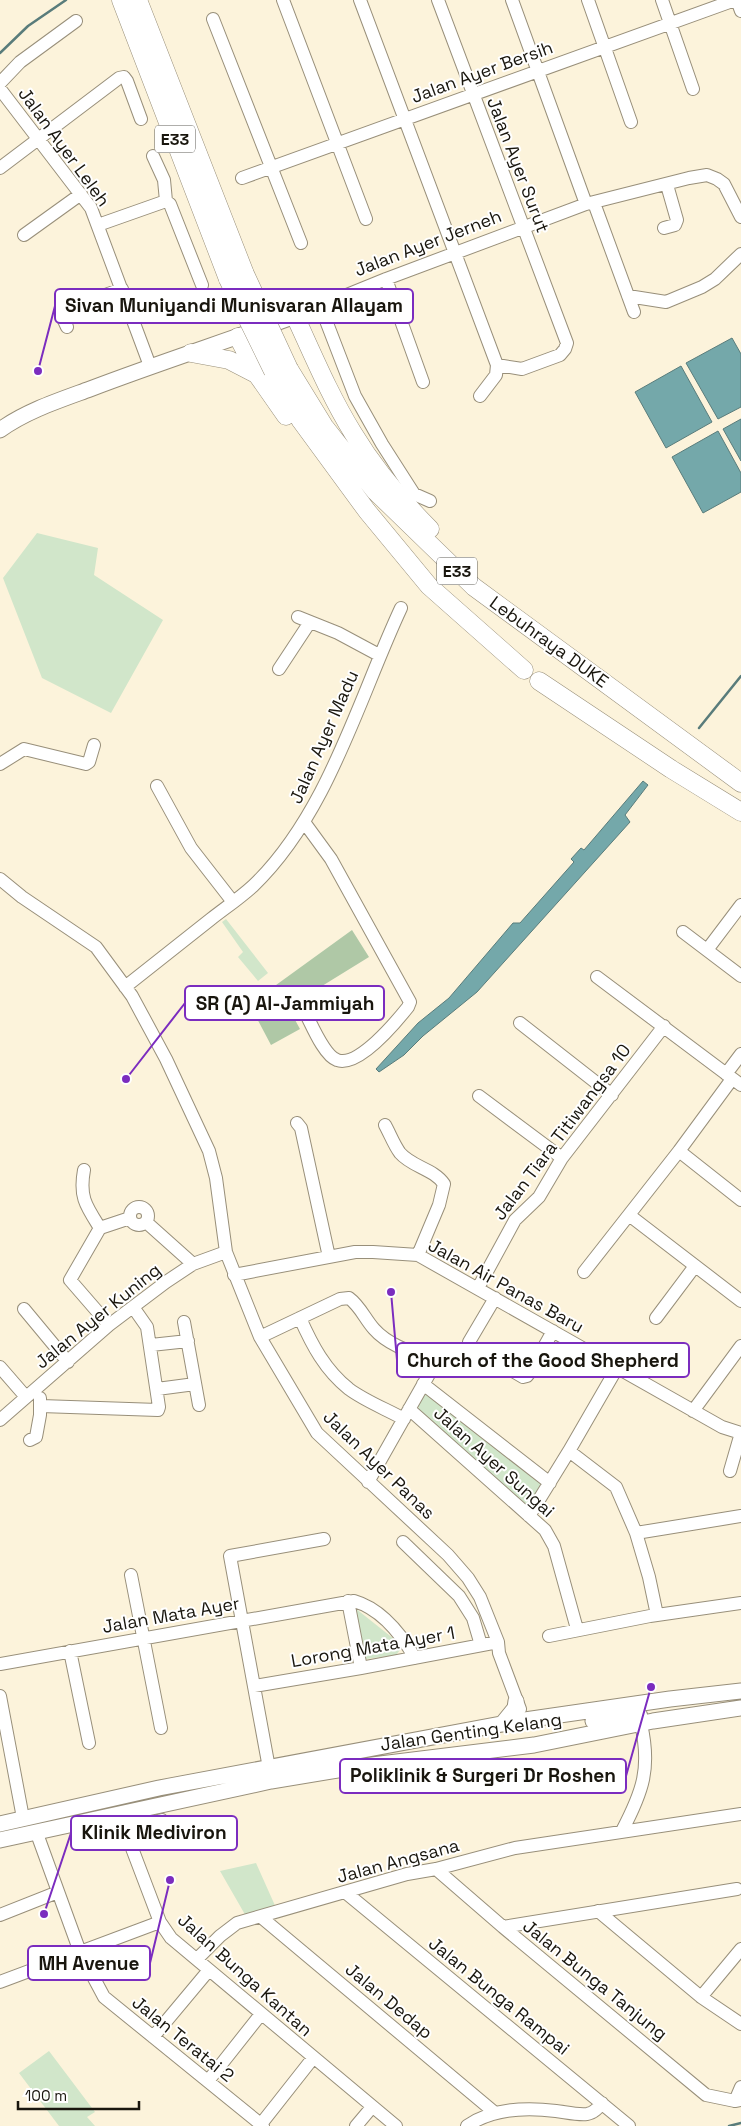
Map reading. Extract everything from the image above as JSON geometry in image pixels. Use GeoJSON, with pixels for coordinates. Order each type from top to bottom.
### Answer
{"type":"FeatureCollection","features":[{"type":"Feature","properties":{"kind":"highway","name":"Lebuhraya DUKE"},"geometry":{"type":"LineString","coordinates":[[121,0],[237,276]]}},
{"type":"Feature","properties":{"kind":"highway","name":"Lebuhraya DUKE"},"geometry":{"type":"LineString","coordinates":[[138,0],[273,372],[301,421],[367,511],[429,586],[524,670]]}},
{"type":"Feature","properties":{"kind":"highway"},"geometry":{"type":"LineString","coordinates":[[295,316],[323,377],[353,434],[383,476],[421,520],[470,570],[515,607],[555,645]]}},
{"type":"Feature","properties":{"kind":"highway"},"geometry":{"type":"LineString","coordinates":[[238,337],[273,372]]}},
{"type":"Feature","properties":{"kind":"highway"},"geometry":{"type":"LineString","coordinates":[[191,353],[229,360],[273,372]]}},
{"type":"Feature","properties":{"kind":"highway","name":"Lebuhraya DUKE"},"geometry":{"type":"LineString","coordinates":[[273,372],[324,426],[375,491],[474,587],[741,784]]}},
{"type":"Feature","properties":{"kind":"highway","name":"Lebuhraya DUKE"},"geometry":{"type":"LineString","coordinates":[[539,681],[664,765],[741,812]]}},
{"type":"Feature","properties":{"kind":"main road","name":"Jalan Ayer Jerneh"},"geometry":{"type":"LineString","coordinates":[[0,430],[28,414],[150,366],[295,316]]}},
{"type":"Feature","properties":{"kind":"main road","name":"Jalan Genting Kelang"},"geometry":{"type":"LineString","coordinates":[[0,1824],[22,1811],[70,1808],[159,1788],[502,1724],[670,1699],[741,1691]]}},
{"type":"Feature","properties":{"kind":"main road"},"geometry":{"type":"LineString","coordinates":[[502,1724],[515,1708],[516,1701]]}},
{"type":"Feature","properties":{"kind":"main road","name":"Jalan Genting Kelang"},"geometry":{"type":"LineString","coordinates":[[0,1840],[36,1832],[121,1821],[278,1780],[356,1767],[534,1745],[647,1722],[741,1708]]}},
{"type":"Feature","properties":{"kind":"main road"},"geometry":{"type":"LineString","coordinates":[[526,1720],[533,1725],[546,1728],[637,1715],[647,1722]]}},
{"type":"Feature","properties":{"kind":"main road"},"geometry":{"type":"LineString","coordinates":[[70,1808],[82,1811],[110,1807],[115,1809],[121,1821]]}},
{"type":"Feature","properties":{"kind":"street"},"geometry":{"type":"LineString","coordinates":[[283,0],[366,219]]}},
{"type":"Feature","properties":{"kind":"street"},"geometry":{"type":"LineString","coordinates":[[360,0],[497,365],[496,375],[480,396]]}},
{"type":"Feature","properties":{"kind":"street","name":"Jalan Ayer Surut"},"geometry":{"type":"LineString","coordinates":[[438,0],[566,343],[560,355],[522,369],[497,365]]}},
{"type":"Feature","properties":{"kind":"street"},"geometry":{"type":"LineString","coordinates":[[512,0],[590,204],[634,312]]}},
{"type":"Feature","properties":{"kind":"street"},"geometry":{"type":"LineString","coordinates":[[588,0],[631,122]]}},
{"type":"Feature","properties":{"kind":"street"},"geometry":{"type":"LineString","coordinates":[[662,0],[693,89]]}},
{"type":"Feature","properties":{"kind":"street"},"geometry":{"type":"LineString","coordinates":[[736,0],[741,11]]}},
{"type":"Feature","properties":{"kind":"street","name":"Jalan Ayer Bersih"},"geometry":{"type":"LineString","coordinates":[[242,178],[736,0]]}},
{"type":"Feature","properties":{"kind":"street"},"geometry":{"type":"LineString","coordinates":[[213,19],[301,244]]}},
{"type":"Feature","properties":{"kind":"street"},"geometry":{"type":"LineString","coordinates":[[0,83],[20,62],[76,21]]}},
{"type":"Feature","properties":{"kind":"street"},"geometry":{"type":"LineString","coordinates":[[0,168],[120,78],[124,77],[127,81],[141,119]]}},
{"type":"Feature","properties":{"kind":"street","name":"Jalan Ayer Leleh"},"geometry":{"type":"LineString","coordinates":[[0,89],[91,208],[150,366]]}},
{"type":"Feature","properties":{"kind":"street"},"geometry":{"type":"LineString","coordinates":[[153,156],[164,180],[166,201],[172,208],[202,285]]}},
{"type":"Feature","properties":{"kind":"street","name":"Jalan Ayer Jerneh"},"geometry":{"type":"LineString","coordinates":[[295,316],[522,227],[590,204],[689,178],[707,175],[724,184],[741,217]]}},
{"type":"Feature","properties":{"kind":"street"},"geometry":{"type":"LineString","coordinates":[[664,228],[674,225],[677,220],[667,185]]}},
{"type":"Feature","properties":{"kind":"street"},"geometry":{"type":"LineString","coordinates":[[24,235],[81,194]]}},
{"type":"Feature","properties":{"kind":"street"},"geometry":{"type":"LineString","coordinates":[[98,224],[166,201]]}},
{"type":"Feature","properties":{"kind":"street"},"geometry":{"type":"LineString","coordinates":[[628,296],[666,302],[702,287],[715,279],[741,254]]}},
{"type":"Feature","properties":{"kind":"street"},"geometry":{"type":"LineString","coordinates":[[386,279],[423,382]]}},
{"type":"Feature","properties":{"kind":"street"},"geometry":{"type":"LineString","coordinates":[[67,327],[61,314],[63,310],[122,289]]}},
{"type":"Feature","properties":{"kind":"street"},"geometry":{"type":"LineString","coordinates":[[320,305],[355,396],[377,436],[414,494],[430,502]]}},
{"type":"Feature","properties":{"kind":"street","name":"Jalan Ayer Madu"},"geometry":{"type":"LineString","coordinates":[[125,987],[252,886],[273,863],[304,822],[354,721],[379,655],[402,608]]}},
{"type":"Feature","properties":{"kind":"street"},"geometry":{"type":"LineString","coordinates":[[298,617],[338,633],[379,655]]}},
{"type":"Feature","properties":{"kind":"street"},"geometry":{"type":"LineString","coordinates":[[279,669],[310,622]]}},
{"type":"Feature","properties":{"kind":"street"},"geometry":{"type":"LineString","coordinates":[[0,764],[24,749],[86,764],[89,762],[94,745]]}},
{"type":"Feature","properties":{"kind":"street"},"geometry":{"type":"LineString","coordinates":[[157,786],[191,848],[232,902]]}},
{"type":"Feature","properties":{"kind":"street"},"geometry":{"type":"LineString","coordinates":[[304,822],[331,859],[410,1002],[408,1008],[386,1033],[363,1052],[346,1062],[336,1060],[328,1053],[306,1016]]}},
{"type":"Feature","properties":{"kind":"street","name":"Jalan Ayer Panas"},"geometry":{"type":"LineString","coordinates":[[0,879],[22,897],[96,947],[143,1014],[209,1151],[216,1178],[226,1252],[260,1337],[310,1425],[368,1482],[448,1555],[468,1578],[480,1597],[498,1642],[499,1653],[516,1701],[526,1720]]}},
{"type":"Feature","properties":{"kind":"street"},"geometry":{"type":"LineString","coordinates":[[707,950],[741,905]]}},
{"type":"Feature","properties":{"kind":"street"},"geometry":{"type":"LineString","coordinates":[[683,932],[741,976]]}},
{"type":"Feature","properties":{"kind":"street"},"geometry":{"type":"LineString","coordinates":[[597,977],[733,1079]]}},
{"type":"Feature","properties":{"kind":"street"},"geometry":{"type":"LineString","coordinates":[[520,1023],[612,1095]]}},
{"type":"Feature","properties":{"kind":"street","name":"Jalan Tiara Titiwangsa 10"},"geometry":{"type":"LineString","coordinates":[[478,1288],[515,1220],[538,1197],[562,1158],[664,1026]]}},
{"type":"Feature","properties":{"kind":"street"},"geometry":{"type":"LineString","coordinates":[[584,1272],[733,1079],[741,1054]]}},
{"type":"Feature","properties":{"kind":"street"},"geometry":{"type":"LineString","coordinates":[[479,1096],[562,1158]]}},
{"type":"Feature","properties":{"kind":"street"},"geometry":{"type":"LineString","coordinates":[[297,1123],[301,1128],[329,1257]]}},
{"type":"Feature","properties":{"kind":"street"},"geometry":{"type":"LineString","coordinates":[[385,1125],[400,1153],[410,1162],[439,1177],[444,1184],[439,1205],[418,1255]]}},
{"type":"Feature","properties":{"kind":"street"},"geometry":{"type":"LineString","coordinates":[[679,1151],[741,1200]]}},
{"type":"Feature","properties":{"kind":"street"},"geometry":{"type":"LineString","coordinates":[[84,1170],[82,1182],[84,1204],[100,1228]]}},
{"type":"Feature","properties":{"kind":"street"},"geometry":{"type":"LineString","coordinates":[[109,1325],[70,1280],[100,1228],[130,1218],[132,1210],[140,1207],[147,1213],[146,1222],[193,1264]]}},
{"type":"Feature","properties":{"kind":"street"},"geometry":{"type":"LineString","coordinates":[[628,1215],[741,1301]]}},
{"type":"Feature","properties":{"kind":"street","name":"Jalan Ayer Kuning"},"geometry":{"type":"LineString","coordinates":[[0,1420],[109,1325],[133,1307],[193,1264],[226,1252]]}},
{"type":"Feature","properties":{"kind":"street","name":"Jalan Air Panas Baru"},"geometry":{"type":"LineString","coordinates":[[234,1275],[329,1257],[373,1252],[418,1255],[722,1427],[741,1433]]}},
{"type":"Feature","properties":{"kind":"street"},"geometry":{"type":"LineString","coordinates":[[656,1318],[695,1266]]}},
{"type":"Feature","properties":{"kind":"street"},"geometry":{"type":"LineString","coordinates":[[260,1337],[340,1299],[349,1298],[356,1303],[374,1329],[384,1338],[425,1357],[437,1360],[368,1482]]}},
{"type":"Feature","properties":{"kind":"street"},"geometry":{"type":"LineString","coordinates":[[495,1298],[469,1342],[470,1346],[523,1377],[527,1376],[530,1372],[553,1331]]}},
{"type":"Feature","properties":{"kind":"street"},"geometry":{"type":"LineString","coordinates":[[41,1406],[154,1411],[159,1407],[147,1327],[133,1307]]}},
{"type":"Feature","properties":{"kind":"street"},"geometry":{"type":"LineString","coordinates":[[24,1309],[68,1362]]}},
{"type":"Feature","properties":{"kind":"street","name":"Jalan Ayer Sungai"},"geometry":{"type":"LineString","coordinates":[[300,1318],[312,1345],[330,1371],[350,1389],[406,1414],[545,1530],[554,1546],[577,1629]]}},
{"type":"Feature","properties":{"kind":"street"},"geometry":{"type":"LineString","coordinates":[[184,1322],[199,1405]]}},
{"type":"Feature","properties":{"kind":"street"},"geometry":{"type":"LineString","coordinates":[[151,1345],[188,1341]]}},
{"type":"Feature","properties":{"kind":"street"},"geometry":{"type":"LineString","coordinates":[[693,1411],[741,1346]]}},
{"type":"Feature","properties":{"kind":"street"},"geometry":{"type":"LineString","coordinates":[[0,1367],[31,1393],[40,1397],[41,1406],[38,1431],[36,1437],[30,1440]]}},
{"type":"Feature","properties":{"kind":"street"},"geometry":{"type":"LineString","coordinates":[[529,1516],[617,1368]]}},
{"type":"Feature","properties":{"kind":"street"},"geometry":{"type":"LineString","coordinates":[[156,1389],[195,1384]]}},
{"type":"Feature","properties":{"kind":"street"},"geometry":{"type":"LineString","coordinates":[[423,1384],[550,1483]]}},
{"type":"Feature","properties":{"kind":"street"},"geometry":{"type":"LineString","coordinates":[[730,1471],[741,1433]]}},
{"type":"Feature","properties":{"kind":"street"},"geometry":{"type":"LineString","coordinates":[[569,1451],[616,1487],[636,1533],[649,1577],[657,1615]]}},
{"type":"Feature","properties":{"kind":"street"},"geometry":{"type":"LineString","coordinates":[[636,1533],[741,1516]]}},
{"type":"Feature","properties":{"kind":"street"},"geometry":{"type":"LineString","coordinates":[[269,1768],[230,1556],[324,1539]]}},
{"type":"Feature","properties":{"kind":"street"},"geometry":{"type":"LineString","coordinates":[[403,1542],[459,1596],[473,1618],[481,1645]]}},
{"type":"Feature","properties":{"kind":"street"},"geometry":{"type":"LineString","coordinates":[[131,1575],[161,1728]]}},
{"type":"Feature","properties":{"kind":"street"},"geometry":{"type":"LineString","coordinates":[[361,1668],[348,1601],[366,1604],[390,1623],[406,1642],[416,1658]]}},
{"type":"Feature","properties":{"kind":"street","name":"Jalan Mata Ayer"},"geometry":{"type":"LineString","coordinates":[[0,1664],[348,1601]]}},
{"type":"Feature","properties":{"kind":"street"},"geometry":{"type":"LineString","coordinates":[[549,1636],[577,1629],[657,1615],[741,1603]]}},
{"type":"Feature","properties":{"kind":"street","name":"Jalan Ayer Panas"},"geometry":{"type":"LineString","coordinates":[[498,1642],[507,1650],[524,1702],[532,1711],[544,1717]]}},
{"type":"Feature","properties":{"kind":"street","name":"Lorong Mata Ayer 1"},"geometry":{"type":"LineString","coordinates":[[254,1686],[498,1642]]}},
{"type":"Feature","properties":{"kind":"street"},"geometry":{"type":"LineString","coordinates":[[70,1651],[89,1743]]}},
{"type":"Feature","properties":{"kind":"street"},"geometry":{"type":"LineString","coordinates":[[0,1696],[3,1732],[22,1811]]}},
{"type":"Feature","properties":{"kind":"street"},"geometry":{"type":"LineString","coordinates":[[622,1831],[640,1794],[646,1768],[647,1722]]}},
{"type":"Feature","properties":{"kind":"street","name":"Jalan Angsana"},"geometry":{"type":"LineString","coordinates":[[197,1960],[220,1936],[237,1924],[406,1874],[436,1869],[515,1848],[741,1814]]}},
{"type":"Feature","properties":{"kind":"street"},"geometry":{"type":"LineString","coordinates":[[121,1821],[162,1820]]}},
{"type":"Feature","properties":{"kind":"street","name":"Jalan Bunga Kantan"},"geometry":{"type":"LineString","coordinates":[[121,1821],[160,1922],[171,1938],[396,2126]]}},
{"type":"Feature","properties":{"kind":"street","name":"Jalan Teratai 2"},"geometry":{"type":"LineString","coordinates":[[36,1832],[80,1952],[104,1997],[262,2125]]}},
{"type":"Feature","properties":{"kind":"street","name":"Jalan Bunga Tanjung"},"geometry":{"type":"LineString","coordinates":[[436,1869],[706,2095],[738,2100]]}},
{"type":"Feature","properties":{"kind":"street"},"geometry":{"type":"LineString","coordinates":[[503,1927],[737,1889]]}},
{"type":"Feature","properties":{"kind":"street"},"geometry":{"type":"LineString","coordinates":[[0,1915],[58,1892]]}},
{"type":"Feature","properties":{"kind":"street","name":"Jalan Bunga Rampai"},"geometry":{"type":"LineString","coordinates":[[346,1892],[629,2126]]}},
{"type":"Feature","properties":{"kind":"street"},"geometry":{"type":"LineString","coordinates":[[598,1911],[701,1997],[741,2024]]}},
{"type":"Feature","properties":{"kind":"street","name":"Jalan Dedap"},"geometry":{"type":"LineString","coordinates":[[261,1917],[494,2112]]}},
{"type":"Feature","properties":{"kind":"street"},"geometry":{"type":"LineString","coordinates":[[0,1982],[160,1922]]}},
{"type":"Feature","properties":{"kind":"street"},"geometry":{"type":"LineString","coordinates":[[701,1997],[741,1949]]}},
{"type":"Feature","properties":{"kind":"street"},"geometry":{"type":"LineString","coordinates":[[154,2037],[209,1970]]}},
{"type":"Feature","properties":{"kind":"street"},"geometry":{"type":"LineString","coordinates":[[208,2081],[261,2014]]}},
{"type":"Feature","properties":{"kind":"street"},"geometry":{"type":"LineString","coordinates":[[262,2125],[313,2058]]}},
{"type":"Feature","properties":{"kind":"street"},"geometry":{"type":"LineString","coordinates":[[738,2100],[741,2086]]}},
{"type":"Feature","properties":{"kind":"street"},"geometry":{"type":"LineString","coordinates":[[467,2126],[494,2112],[517,2109],[545,2109],[586,2114],[593,2112],[602,2103]]}},
{"type":"Feature","properties":{"kind":"street"},"geometry":{"type":"LineString","coordinates":[[356,2126],[372,2107]]}},
{"type":"Feature","properties":{"kind":"green space"},"geometry":{"type":"Polygon","coordinates":[[[37,533],[98,548],[94,575],[163,620],[111,713],[42,678],[3,578],[37,533]]]}},
{"type":"Feature","properties":{"kind":"green space"},"geometry":{"type":"Polygon","coordinates":[[[226,919],[268,973],[258,981],[238,957],[243,952],[222,922],[226,919]]]}},
{"type":"Feature","properties":{"kind":"green space"},"geometry":{"type":"Polygon","coordinates":[[[352,930],[369,957],[288,1007],[300,1029],[271,1045],[244,994],[248,991],[265,993],[352,930]]]}},
{"type":"Feature","properties":{"kind":"green space"},"geometry":{"type":"Polygon","coordinates":[[[423,1392],[544,1484],[528,1509],[420,1413],[417,1403],[423,1392]]]}},
{"type":"Feature","properties":{"kind":"green space"},"geometry":{"type":"Polygon","coordinates":[[[355,1608],[399,1643],[400,1650],[396,1655],[366,1659],[355,1608]]]}},
{"type":"Feature","properties":{"kind":"green space"},"geometry":{"type":"Polygon","coordinates":[[[256,1863],[277,1910],[247,1918],[220,1871],[256,1863]]]}},
{"type":"Feature","properties":{"kind":"green space"},"geometry":{"type":"Polygon","coordinates":[[[49,2051],[95,2112],[87,2117],[95,2126],[59,2126],[19,2073],[49,2051]]]}},
{"type":"Feature","properties":{"kind":"water"},"geometry":{"type":"Polygon","coordinates":[[[732,338],[741,354],[741,407],[718,419],[686,363],[732,338]]]}},
{"type":"Feature","properties":{"kind":"water"},"geometry":{"type":"Polygon","coordinates":[[[681,366],[712,422],[666,448],[635,392],[681,366]]]}},
{"type":"Feature","properties":{"kind":"water"},"geometry":{"type":"Polygon","coordinates":[[[741,419],[741,461],[723,429],[741,419]]]}},
{"type":"Feature","properties":{"kind":"water"},"geometry":{"type":"Polygon","coordinates":[[[718,431],[741,473],[741,492],[703,513],[672,457],[718,431]]]}},
{"type":"Feature","properties":{"kind":"water"},"geometry":{"type":"Polygon","coordinates":[[[643,781],[648,785],[625,815],[630,822],[477,992],[423,1036],[404,1055],[379,1072],[376,1069],[418,1023],[449,998],[513,923],[520,923],[574,862],[571,859],[581,848],[584,850],[643,781]]]}},
{"type":"Feature","properties":{"kind":"waterway"},"geometry":{"type":"LineString","coordinates":[[0,53],[28,26],[66,0]]}},
{"type":"Feature","properties":{"kind":"waterway"},"geometry":{"type":"LineString","coordinates":[[699,728],[741,676]]}},
{"type":"Feature","properties":{"kind":"waterway"},"geometry":{"type":"LineString","coordinates":[[729,2126],[741,2123]]}},
{"type":"Feature","properties":{"kind":"place","name":"Sivan Muniyandi Munisvaran Allayam"},"geometry":{"type":"Point","coordinates":[38,371]}},
{"type":"Feature","properties":{"kind":"place","name":"SR (A) Al-Jammiyah"},"geometry":{"type":"Point","coordinates":[126,1079]}},
{"type":"Feature","properties":{"kind":"place","name":"Church of the Good Shepherd"},"geometry":{"type":"Point","coordinates":[391,1292]}},
{"type":"Feature","properties":{"kind":"place","name":"Poliklinik & Surgeri Dr Roshen"},"geometry":{"type":"Point","coordinates":[651,1687]}},
{"type":"Feature","properties":{"kind":"place","name":"MH Avenue"},"geometry":{"type":"Point","coordinates":[170,1880]}},
{"type":"Feature","properties":{"kind":"place","name":"Klinik Mediviron"},"geometry":{"type":"Point","coordinates":[44,1914]}}]}
